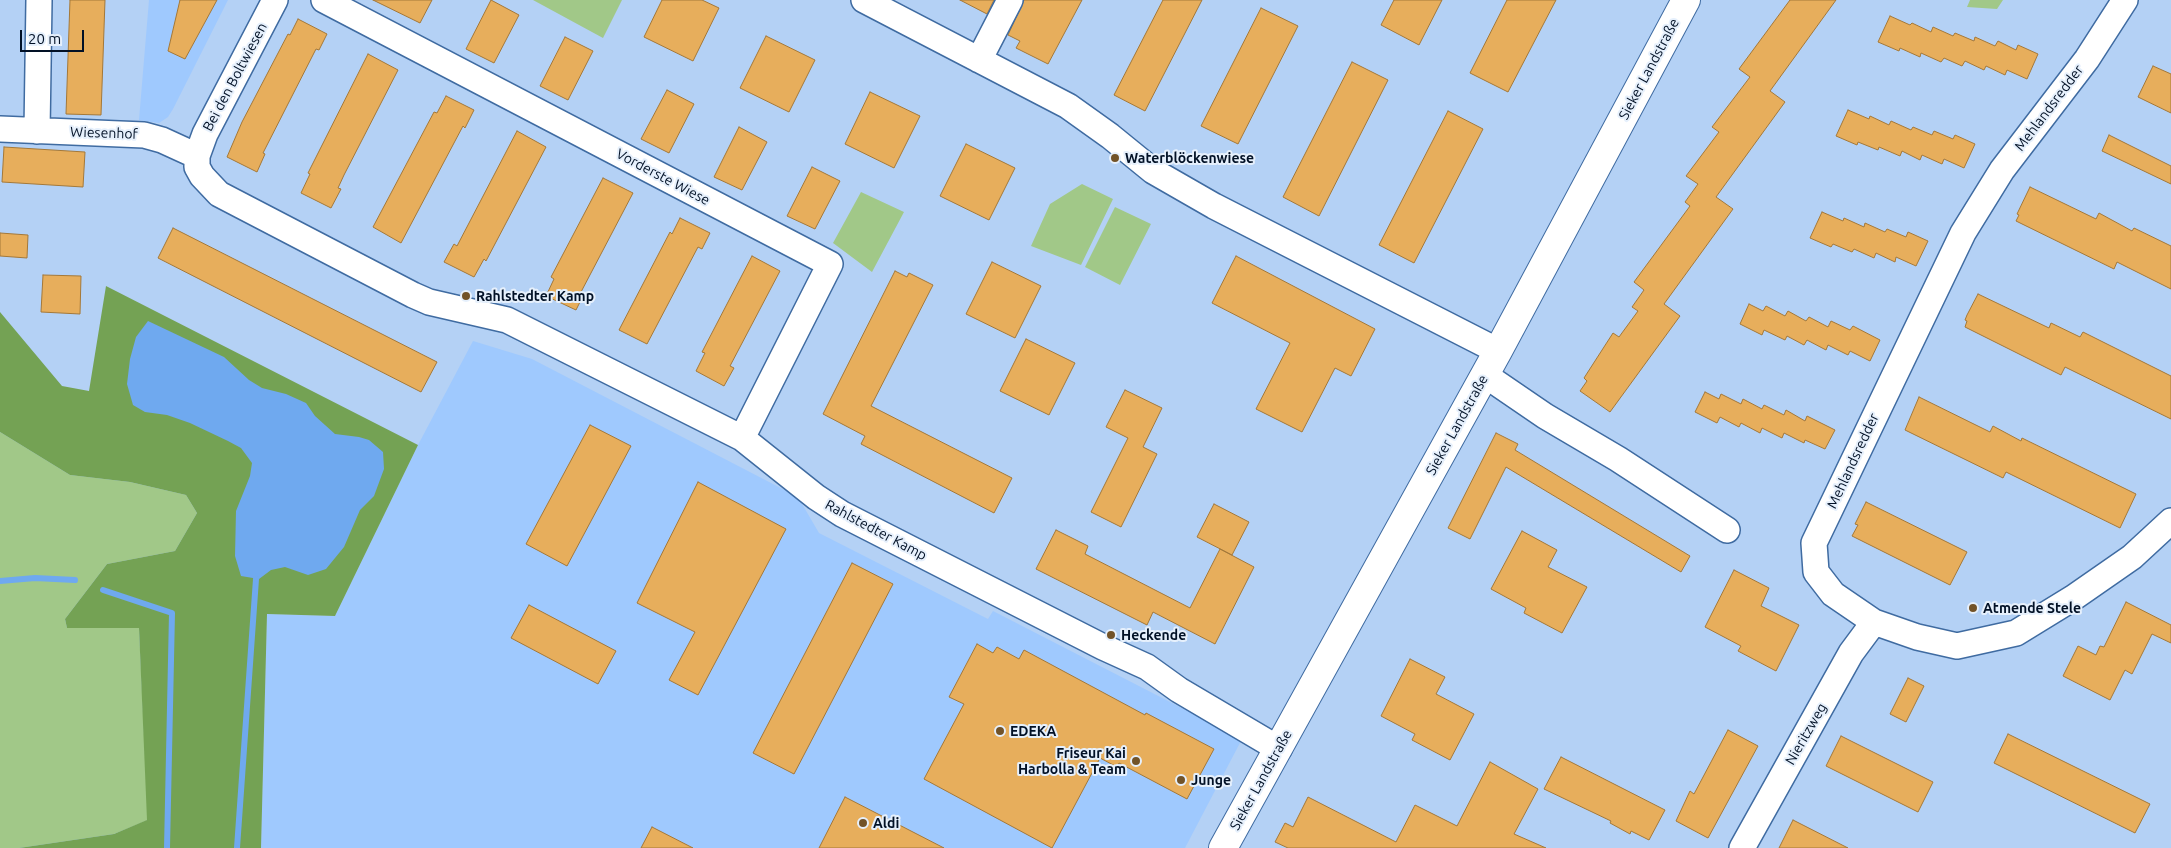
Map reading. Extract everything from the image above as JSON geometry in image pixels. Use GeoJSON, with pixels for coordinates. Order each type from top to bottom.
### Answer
{"type":"FeatureCollection","features":[{"type":"Feature","properties":{"kind":"main road","name":"Sieker Landstraße"},"geometry":{"type":"LineString","coordinates":[[1223,848],[1485,375],[1686,0]]}},
{"type":"Feature","properties":{"kind":"street"},"geometry":{"type":"LineString","coordinates":[[37,131],[39,0]]}},
{"type":"Feature","properties":{"kind":"street","name":"Bei den Boltwiesen"},"geometry":{"type":"LineString","coordinates":[[197,156],[205,134],[275,0]]}},
{"type":"Feature","properties":{"kind":"street","name":"Vorderste Wiese"},"geometry":{"type":"LineString","coordinates":[[324,0],[830,264],[742,438]]}},
{"type":"Feature","properties":{"kind":"street"},"geometry":{"type":"LineString","coordinates":[[864,0],[1068,106],[1110,136],[1153,171],[1214,206],[1498,351]]}},
{"type":"Feature","properties":{"kind":"street"},"geometry":{"type":"LineString","coordinates":[[979,60],[1010,0]]}},
{"type":"Feature","properties":{"kind":"street","name":"Mehlandsredder"},"geometry":{"type":"LineString","coordinates":[[2125,0],[2087,59],[2002,170],[1963,234],[1814,543],[1816,572],[1833,594],[1874,622],[1917,637],[1957,646],[2016,633],[2074,598],[2132,557],[2171,521]]}},
{"type":"Feature","properties":{"kind":"street","name":"Wiesenhof"},"geometry":{"type":"LineString","coordinates":[[0,129],[119,132],[144,135],[162,140],[197,156]]}},
{"type":"Feature","properties":{"kind":"street","name":"Rahlstedter Kamp"},"geometry":{"type":"LineString","coordinates":[[197,156],[197,167],[208,184],[219,194],[413,296],[429,302],[507,320],[742,438],[816,497],[842,514],[1103,647],[1147,667],[1178,690],[1279,749]]}},
{"type":"Feature","properties":{"kind":"street"},"geometry":{"type":"LineString","coordinates":[[1485,375],[1546,416],[1618,459],[1727,530]]}},
{"type":"Feature","properties":{"kind":"street","name":"Nieritzweg"},"geometry":{"type":"LineString","coordinates":[[1742,848],[1851,653],[1874,622]]}},
{"type":"Feature","properties":{"kind":"shaded area"},"geometry":{"type":"Polygon","coordinates":[[[149,0],[228,0],[173,109],[168,117],[159,123],[139,120],[149,0]]]}},
{"type":"Feature","properties":{"kind":"shaded area"},"geometry":{"type":"Polygon","coordinates":[[[148,321],[224,357],[249,380],[262,388],[286,394],[306,403],[315,416],[335,434],[369,440],[383,452],[384,469],[374,496],[360,510],[344,547],[326,569],[308,575],[285,567],[271,570],[259,579],[241,576],[235,556],[236,511],[250,476],[252,463],[241,448],[228,441],[190,423],[167,415],[145,412],[133,405],[127,384],[130,359],[136,337],[148,321]]]}},
{"type":"Feature","properties":{"kind":"shaded area"},"geometry":{"type":"Polygon","coordinates":[[[473,341],[532,359],[798,497],[819,533],[988,619],[993,611],[1242,739],[1185,848],[261,848],[267,614],[335,616],[418,445],[473,341]]]}},
{"type":"Feature","properties":{"kind":"green space"},"geometry":{"type":"Polygon","coordinates":[[[533,0],[622,0],[603,38],[533,0]]]}},
{"type":"Feature","properties":{"kind":"green space"},"geometry":{"type":"Polygon","coordinates":[[[1970,0],[2003,0],[1997,9],[1967,7],[1970,0]]]}},
{"type":"Feature","properties":{"kind":"green space"},"geometry":{"type":"Polygon","coordinates":[[[1082,184],[1113,199],[1081,265],[1031,246],[1050,204],[1082,184]]]}},
{"type":"Feature","properties":{"kind":"green space"},"geometry":{"type":"Polygon","coordinates":[[[861,192],[904,212],[872,272],[833,243],[861,192]]]}},
{"type":"Feature","properties":{"kind":"green space"},"geometry":{"type":"Polygon","coordinates":[[[1115,207],[1151,224],[1120,285],[1085,267],[1115,207]]]}},
{"type":"Feature","properties":{"kind":"green space"},"geometry":{"type":"Polygon","coordinates":[[[106,286],[418,445],[335,616],[267,614],[261,848],[19,848],[114,834],[147,820],[139,628],[67,628],[65,619],[107,564],[175,551],[197,513],[186,495],[130,482],[70,475],[0,432],[0,312],[62,386],[89,391],[106,286]]]}},
{"type":"Feature","properties":{"kind":"green space"},"geometry":{"type":"Polygon","coordinates":[[[0,432],[70,475],[130,482],[186,495],[197,513],[175,551],[107,564],[65,619],[67,628],[139,628],[148,820],[114,834],[19,848],[0,848],[0,432]]]}},
{"type":"Feature","properties":{"kind":"building"},"geometry":{"type":"Polygon","coordinates":[[[70,0],[105,0],[101,115],[66,114],[70,0]]]}},
{"type":"Feature","properties":{"kind":"building"},"geometry":{"type":"Polygon","coordinates":[[[180,0],[217,0],[185,59],[168,51],[180,0]]]}},
{"type":"Feature","properties":{"kind":"building"},"geometry":{"type":"Polygon","coordinates":[[[373,0],[432,0],[420,23],[373,0]]]}},
{"type":"Feature","properties":{"kind":"building"},"geometry":{"type":"Polygon","coordinates":[[[491,0],[519,15],[494,63],[466,49],[491,0]]]}},
{"type":"Feature","properties":{"kind":"building"},"geometry":{"type":"Polygon","coordinates":[[[662,0],[702,0],[719,8],[693,61],[644,37],[662,0]]]}},
{"type":"Feature","properties":{"kind":"building"},"geometry":{"type":"Polygon","coordinates":[[[960,0],[994,0],[987,14],[960,0]]]}},
{"type":"Feature","properties":{"kind":"building"},"geometry":{"type":"Polygon","coordinates":[[[1024,0],[1082,0],[1048,64],[1016,48],[1020,41],[1008,35],[1024,0]]]}},
{"type":"Feature","properties":{"kind":"building"},"geometry":{"type":"Polygon","coordinates":[[[1163,0],[1202,0],[1145,111],[1114,95],[1163,0]]]}},
{"type":"Feature","properties":{"kind":"building"},"geometry":{"type":"Polygon","coordinates":[[[1394,0],[1442,0],[1419,45],[1381,25],[1394,0]]]}},
{"type":"Feature","properties":{"kind":"building"},"geometry":{"type":"Polygon","coordinates":[[[1507,0],[1556,0],[1508,92],[1470,73],[1507,0]]]}},
{"type":"Feature","properties":{"kind":"building"},"geometry":{"type":"Polygon","coordinates":[[[1790,0],[1836,0],[1770,91],[1785,102],[1716,197],[1733,209],[1664,304],[1680,316],[1610,412],[1580,391],[1587,381],[1584,378],[1613,333],[1619,337],[1638,311],[1632,307],[1644,290],[1634,282],[1690,206],[1685,202],[1698,184],[1686,176],[1719,132],[1712,127],[1750,77],[1739,69],[1790,0]]]}},
{"type":"Feature","properties":{"kind":"building"},"geometry":{"type":"Polygon","coordinates":[[[1261,8],[1298,26],[1238,144],[1201,126],[1261,8]]]}},
{"type":"Feature","properties":{"kind":"building"},"geometry":{"type":"Polygon","coordinates":[[[1890,16],[1931,32],[1933,27],[1953,36],[1955,33],[1974,41],[1975,37],[1995,46],[1998,41],[2016,50],[2018,45],[2038,54],[2027,79],[2007,70],[2005,75],[1986,66],[1984,70],[1965,61],[1962,66],[1944,58],[1941,62],[1921,53],[1920,57],[1900,48],[1899,51],[1878,42],[1890,16]]]}},
{"type":"Feature","properties":{"kind":"building"},"geometry":{"type":"Polygon","coordinates":[[[298,19],[327,34],[319,50],[316,49],[263,153],[265,154],[257,172],[227,157],[242,122],[288,34],[290,35],[298,19]]]}},
{"type":"Feature","properties":{"kind":"building"},"geometry":{"type":"Polygon","coordinates":[[[766,36],[815,60],[789,112],[740,88],[766,36]]]}},
{"type":"Feature","properties":{"kind":"building"},"geometry":{"type":"Polygon","coordinates":[[[565,37],[593,51],[568,100],[540,86],[565,37]]]}},
{"type":"Feature","properties":{"kind":"building"},"geometry":{"type":"Polygon","coordinates":[[[368,54],[398,70],[344,175],[338,188],[341,189],[331,208],[301,193],[310,174],[308,173],[368,54]]]}},
{"type":"Feature","properties":{"kind":"building"},"geometry":{"type":"Polygon","coordinates":[[[1352,62],[1388,80],[1319,216],[1283,197],[1352,62]]]}},
{"type":"Feature","properties":{"kind":"building"},"geometry":{"type":"Polygon","coordinates":[[[2153,66],[2171,74],[2171,113],[2138,97],[2153,66]]]}},
{"type":"Feature","properties":{"kind":"building"},"geometry":{"type":"Polygon","coordinates":[[[667,90],[694,104],[669,153],[641,139],[667,90]]]}},
{"type":"Feature","properties":{"kind":"building"},"geometry":{"type":"Polygon","coordinates":[[[870,92],[920,116],[894,168],[845,144],[870,92]]]}},
{"type":"Feature","properties":{"kind":"building"},"geometry":{"type":"Polygon","coordinates":[[[446,96],[474,110],[465,128],[463,126],[401,243],[373,227],[434,112],[437,113],[446,96]]]}},
{"type":"Feature","properties":{"kind":"building"},"geometry":{"type":"Polygon","coordinates":[[[1848,110],[1869,119],[1870,116],[1889,125],[1891,121],[1911,130],[1913,127],[1932,135],[1934,131],[1953,139],[1955,135],[1975,144],[1964,168],[1944,159],[1942,164],[1922,155],[1920,160],[1902,151],[1900,156],[1879,147],[1878,150],[1858,142],[1857,145],[1836,136],[1848,110]]]}},
{"type":"Feature","properties":{"kind":"building"},"geometry":{"type":"Polygon","coordinates":[[[1448,111],[1483,129],[1414,263],[1379,245],[1448,111]]]}},
{"type":"Feature","properties":{"kind":"building"},"geometry":{"type":"Polygon","coordinates":[[[739,127],[767,142],[742,190],[714,177],[739,127]]]}},
{"type":"Feature","properties":{"kind":"building"},"geometry":{"type":"Polygon","coordinates":[[[517,131],[546,147],[486,261],[484,259],[474,277],[444,262],[454,244],[457,246],[517,131]]]}},
{"type":"Feature","properties":{"kind":"building"},"geometry":{"type":"Polygon","coordinates":[[[2109,135],[2171,166],[2171,184],[2102,151],[2109,135]]]}},
{"type":"Feature","properties":{"kind":"building"},"geometry":{"type":"Polygon","coordinates":[[[966,144],[1015,168],[989,220],[940,196],[966,144]]]}},
{"type":"Feature","properties":{"kind":"building"},"geometry":{"type":"Polygon","coordinates":[[[4,147],[85,152],[83,187],[2,182],[4,147]]]}},
{"type":"Feature","properties":{"kind":"building"},"geometry":{"type":"Polygon","coordinates":[[[812,167],[840,181],[815,229],[787,216],[812,167]]]}},
{"type":"Feature","properties":{"kind":"building"},"geometry":{"type":"Polygon","coordinates":[[[603,178],[633,193],[581,292],[584,294],[576,310],[546,296],[554,279],[551,277],[603,178]]]}},
{"type":"Feature","properties":{"kind":"building"},"geometry":{"type":"Polygon","coordinates":[[[2030,187],[2096,219],[2099,213],[2132,231],[2134,228],[2171,246],[2171,289],[2117,262],[2114,269],[2016,221],[2019,215],[2017,214],[2030,187]]]}},
{"type":"Feature","properties":{"kind":"building"},"geometry":{"type":"Polygon","coordinates":[[[1822,212],[1843,221],[1844,218],[1864,227],[1865,223],[1885,232],[1887,229],[1906,237],[1908,232],[1928,241],[1916,266],[1896,257],[1895,262],[1876,253],[1874,258],[1854,249],[1852,252],[1833,244],[1831,247],[1810,238],[1822,212]]]}},
{"type":"Feature","properties":{"kind":"building"},"geometry":{"type":"Polygon","coordinates":[[[680,218],[710,233],[702,249],[698,247],[647,344],[619,330],[670,232],[672,234],[680,218]]]}},
{"type":"Feature","properties":{"kind":"building"},"geometry":{"type":"Polygon","coordinates":[[[173,228],[437,362],[421,392],[158,258],[173,228]]]}},
{"type":"Feature","properties":{"kind":"building"},"geometry":{"type":"Polygon","coordinates":[[[0,233],[28,235],[27,258],[0,256],[0,233]]]}},
{"type":"Feature","properties":{"kind":"building"},"geometry":{"type":"Polygon","coordinates":[[[752,256],[780,271],[730,366],[734,368],[724,386],[696,371],[705,353],[702,352],[752,256]]]}},
{"type":"Feature","properties":{"kind":"building"},"geometry":{"type":"Polygon","coordinates":[[[1236,256],[1375,329],[1351,376],[1335,368],[1302,432],[1256,409],[1290,343],[1212,303],[1236,256]]]}},
{"type":"Feature","properties":{"kind":"building"},"geometry":{"type":"Polygon","coordinates":[[[992,262],[1041,286],[1015,338],[966,314],[992,262]]]}},
{"type":"Feature","properties":{"kind":"building"},"geometry":{"type":"Polygon","coordinates":[[[895,271],[907,277],[909,273],[933,285],[871,406],[1012,478],[994,513],[861,444],[865,436],[823,414],[895,271]]]}},
{"type":"Feature","properties":{"kind":"building"},"geometry":{"type":"Polygon","coordinates":[[[43,275],[81,276],[80,314],[41,312],[43,275]]]}},
{"type":"Feature","properties":{"kind":"building"},"geometry":{"type":"Polygon","coordinates":[[[1978,294],[2049,328],[2051,323],[2080,337],[2083,332],[2171,376],[2171,419],[2065,367],[2061,375],[1965,327],[1967,321],[1965,320],[1978,294]]]}},
{"type":"Feature","properties":{"kind":"building"},"geometry":{"type":"Polygon","coordinates":[[[1749,304],[1763,311],[1766,306],[1785,316],[1788,311],[1806,321],[1809,317],[1828,327],[1831,321],[1850,330],[1853,326],[1880,340],[1870,361],[1850,351],[1848,355],[1828,345],[1826,350],[1807,340],[1804,345],[1787,336],[1785,340],[1764,330],[1762,335],[1740,324],[1749,304]]]}},
{"type":"Feature","properties":{"kind":"building"},"geometry":{"type":"Polygon","coordinates":[[[1026,339],[1075,363],[1049,415],[1000,391],[1026,339]]]}},
{"type":"Feature","properties":{"kind":"building"},"geometry":{"type":"Polygon","coordinates":[[[1125,390],[1162,408],[1143,447],[1157,454],[1121,527],[1091,512],[1128,438],[1106,427],[1125,390]]]}},
{"type":"Feature","properties":{"kind":"building"},"geometry":{"type":"Polygon","coordinates":[[[1705,392],[1719,399],[1721,394],[1741,404],[1743,399],[1762,409],[1764,405],[1784,415],[1786,410],[1805,421],[1807,416],[1835,430],[1825,449],[1805,440],[1804,443],[1784,433],[1782,438],[1762,428],[1760,433],[1741,423],[1739,427],[1720,417],[1717,423],[1695,412],[1705,392]]]}},
{"type":"Feature","properties":{"kind":"building"},"geometry":{"type":"Polygon","coordinates":[[[1919,397],[1990,432],[1993,426],[2021,441],[2022,438],[2136,494],[2120,528],[2006,472],[2003,478],[1905,430],[1919,397]]]}},
{"type":"Feature","properties":{"kind":"building"},"geometry":{"type":"Polygon","coordinates":[[[590,425],[631,446],[567,566],[526,544],[590,425]]]}},
{"type":"Feature","properties":{"kind":"building"},"geometry":{"type":"Polygon","coordinates":[[[1496,433],[1518,444],[1515,450],[1690,556],[1681,572],[1506,467],[1470,539],[1448,528],[1496,433]]]}},
{"type":"Feature","properties":{"kind":"building"},"geometry":{"type":"Polygon","coordinates":[[[698,482],[786,529],[698,695],[669,680],[695,632],[637,603],[698,482]]]}},
{"type":"Feature","properties":{"kind":"building"},"geometry":{"type":"Polygon","coordinates":[[[1866,502],[1967,552],[1950,585],[1852,536],[1858,525],[1855,524],[1866,502]]]}},
{"type":"Feature","properties":{"kind":"building"},"geometry":{"type":"Polygon","coordinates":[[[1214,504],[1249,522],[1232,555],[1197,537],[1214,504]]]}},
{"type":"Feature","properties":{"kind":"building"},"geometry":{"type":"Polygon","coordinates":[[[1056,530],[1088,546],[1085,554],[1190,608],[1220,549],[1254,567],[1215,644],[1153,612],[1147,625],[1036,569],[1056,530]]]}},
{"type":"Feature","properties":{"kind":"building"},"geometry":{"type":"Polygon","coordinates":[[[1522,531],[1557,550],[1548,567],[1587,587],[1562,633],[1524,613],[1526,608],[1491,589],[1522,531]]]}},
{"type":"Feature","properties":{"kind":"building"},"geometry":{"type":"Polygon","coordinates":[[[852,563],[893,584],[794,774],[753,753],[852,563]]]}},
{"type":"Feature","properties":{"kind":"building"},"geometry":{"type":"Polygon","coordinates":[[[1734,570],[1769,588],[1761,606],[1799,625],[1776,671],[1738,651],[1741,646],[1705,627],[1734,570]]]}},
{"type":"Feature","properties":{"kind":"building"},"geometry":{"type":"Polygon","coordinates":[[[2126,602],[2171,625],[2171,643],[2152,634],[2132,674],[2125,670],[2110,700],[2063,676],[2078,646],[2096,655],[2100,646],[2104,647],[2126,602]]]}},
{"type":"Feature","properties":{"kind":"building"},"geometry":{"type":"Polygon","coordinates":[[[529,605],[616,651],[598,684],[511,638],[529,605]]]}},
{"type":"Feature","properties":{"kind":"building"},"geometry":{"type":"Polygon","coordinates":[[[977,644],[993,653],[997,647],[1019,659],[1024,650],[1145,715],[1146,713],[1214,749],[1187,799],[1119,763],[1117,767],[1100,758],[1052,848],[924,779],[964,704],[949,697],[977,644]]]}},
{"type":"Feature","properties":{"kind":"building"},"geometry":{"type":"Polygon","coordinates":[[[1410,659],[1445,677],[1436,694],[1474,714],[1450,760],[1412,740],[1415,734],[1381,716],[1410,659]]]}},
{"type":"Feature","properties":{"kind":"building"},"geometry":{"type":"Polygon","coordinates":[[[1908,678],[1924,686],[1906,722],[1890,714],[1908,678]]]}},
{"type":"Feature","properties":{"kind":"building"},"geometry":{"type":"Polygon","coordinates":[[[1728,730],[1758,746],[1708,838],[1676,821],[1690,791],[1694,794],[1728,730]]]}},
{"type":"Feature","properties":{"kind":"building"},"geometry":{"type":"Polygon","coordinates":[[[2008,734],[2150,804],[2135,833],[1994,763],[2008,734]]]}},
{"type":"Feature","properties":{"kind":"building"},"geometry":{"type":"Polygon","coordinates":[[[1841,736],[1933,782],[1918,812],[1826,766],[1841,736]]]}},
{"type":"Feature","properties":{"kind":"building"},"geometry":{"type":"Polygon","coordinates":[[[1561,757],[1665,810],[1649,840],[1631,831],[1630,834],[1610,823],[1611,821],[1544,789],[1561,757]]]}},
{"type":"Feature","properties":{"kind":"building"},"geometry":{"type":"Polygon","coordinates":[[[1490,762],[1538,789],[1514,834],[1546,848],[1288,848],[1275,842],[1285,823],[1293,827],[1308,797],[1396,842],[1415,805],[1457,826],[1490,762]]]}},
{"type":"Feature","properties":{"kind":"building","name":"Aldi"},"geometry":{"type":"Polygon","coordinates":[[[845,797],[944,848],[819,848],[845,797]]]}},
{"type":"Feature","properties":{"kind":"building"},"geometry":{"type":"Polygon","coordinates":[[[1793,820],[1848,848],[1779,848],[1793,820]]]}},
{"type":"Feature","properties":{"kind":"building"},"geometry":{"type":"Polygon","coordinates":[[[652,827],[693,848],[641,848],[652,827]]]}},
{"type":"Feature","properties":{"kind":"waterway"},"geometry":{"type":"LineString","coordinates":[[0,581],[35,578],[75,580]]}},
{"type":"Feature","properties":{"kind":"waterway"},"geometry":{"type":"LineString","coordinates":[[237,848],[256,579]]}},
{"type":"Feature","properties":{"kind":"waterway"},"geometry":{"type":"LineString","coordinates":[[103,590],[172,613],[167,848]]}},
{"type":"Feature","properties":{"kind":"place","name":"Waterblöckenwiese"},"geometry":{"type":"Point","coordinates":[1115,158]}},
{"type":"Feature","properties":{"kind":"place","name":"Rahlstedter Kamp"},"geometry":{"type":"Point","coordinates":[466,296]}},
{"type":"Feature","properties":{"kind":"place","name":"Atmende Stele"},"geometry":{"type":"Point","coordinates":[1973,608]}},
{"type":"Feature","properties":{"kind":"place","name":"Heckende"},"geometry":{"type":"Point","coordinates":[1111,635]}},
{"type":"Feature","properties":{"kind":"place","name":"EDEKA"},"geometry":{"type":"Point","coordinates":[1000,731]}},
{"type":"Feature","properties":{"kind":"place","name":"Friseur Kai Harbolla & Team"},"geometry":{"type":"Point","coordinates":[1136,761]}},
{"type":"Feature","properties":{"kind":"place","name":"Junge"},"geometry":{"type":"Point","coordinates":[1181,780]}},
{"type":"Feature","properties":{"kind":"place","name":"Aldi"},"geometry":{"type":"Point","coordinates":[863,823]}}]}
